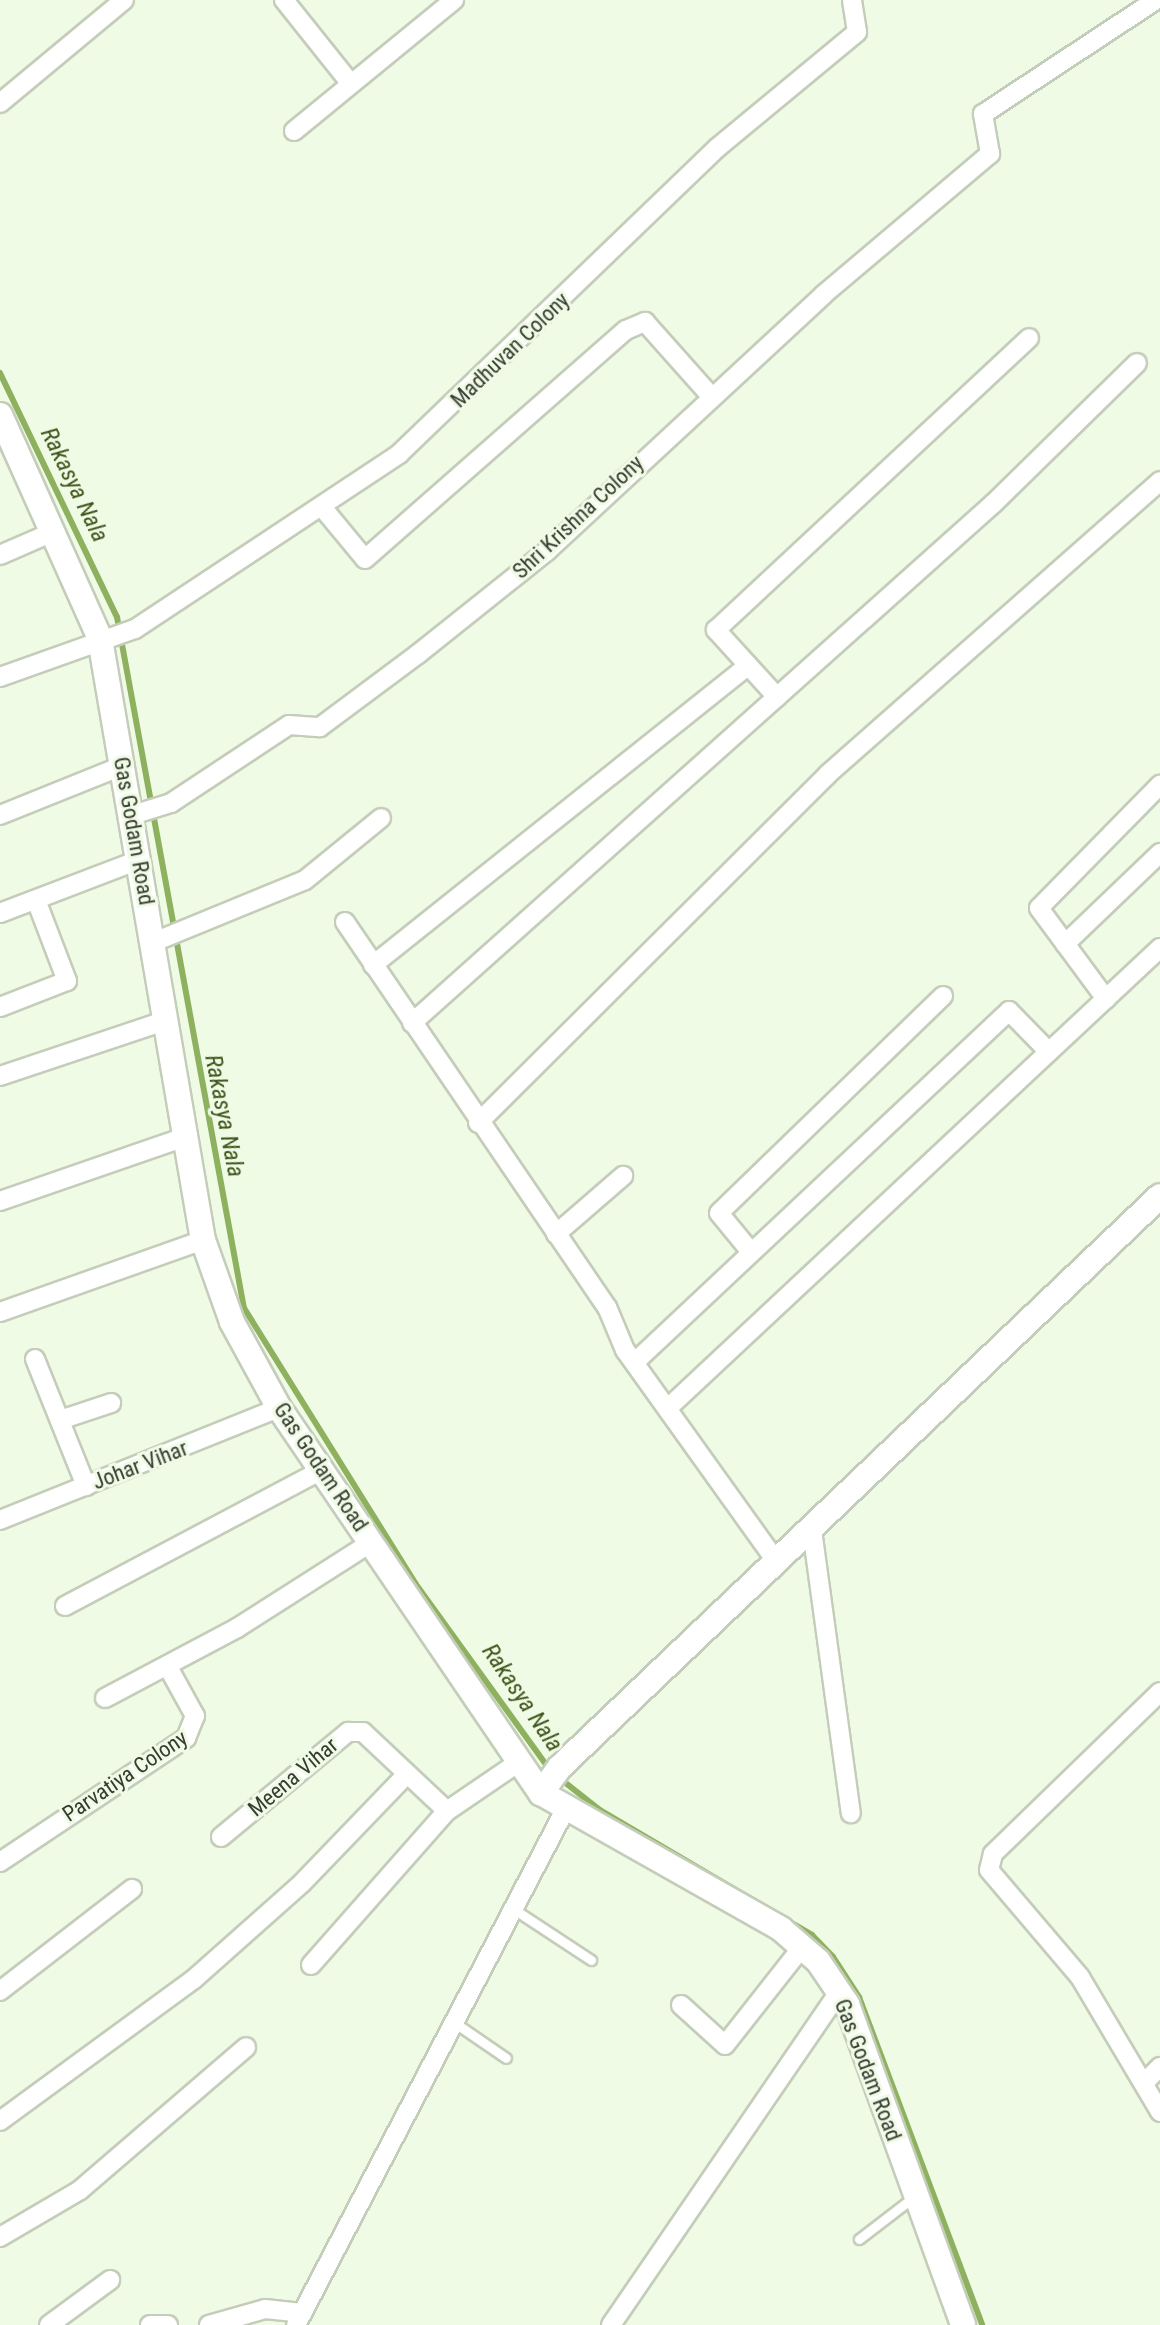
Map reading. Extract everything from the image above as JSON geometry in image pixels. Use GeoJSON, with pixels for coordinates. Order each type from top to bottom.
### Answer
{"type":"FeatureCollection","features":[{"type":"Feature","properties":{"kind":"main road","name":"Gas Godam Road"},"geometry":{"type":"LineString","coordinates":[[0,415],[53,532],[116,635],[122,766],[136,815],[136,861],[166,937],[167,1020],[203,1240],[214,1282],[279,1408],[324,1469],[516,1764],[551,1779],[564,1812],[699,1881],[802,1947],[839,1992],[963,2325]]}},
{"type":"Feature","properties":{"kind":"main road"},"geometry":{"type":"LineString","coordinates":[[551,1779],[1160,1196]]}},
{"type":"Feature","properties":{"kind":"street"},"geometry":{"type":"LineString","coordinates":[[0,103],[124,0]]}},
{"type":"Feature","properties":{"kind":"street"},"geometry":{"type":"LineString","coordinates":[[284,0],[351,84]]}},
{"type":"Feature","properties":{"kind":"street"},"geometry":{"type":"LineString","coordinates":[[294,131],[454,0]]}},
{"type":"Feature","properties":{"kind":"street","name":"Madhuvan Colony"},"geometry":{"type":"LineString","coordinates":[[0,677],[116,635],[322,507],[439,419],[717,148],[857,32],[852,0]]}},
{"type":"Feature","properties":{"kind":"street","name":"Shri Krishna Colony"},"geometry":{"type":"LineString","coordinates":[[136,815],[161,807],[289,725],[320,727],[547,551],[711,396],[990,154],[983,114],[1156,0]]}},
{"type":"Feature","properties":{"kind":"street"},"geometry":{"type":"LineString","coordinates":[[322,507],[365,559],[626,330],[645,322],[711,396]]}},
{"type":"Feature","properties":{"kind":"street"},"geometry":{"type":"LineString","coordinates":[[777,697],[716,630],[1029,338]]}},
{"type":"Feature","properties":{"kind":"street"},"geometry":{"type":"LineString","coordinates":[[412,1023],[777,697],[1137,363]]}},
{"type":"Feature","properties":{"kind":"street"},"geometry":{"type":"LineString","coordinates":[[478,1123],[828,774],[894,724],[1160,481]]}},
{"type":"Feature","properties":{"kind":"street"},"geometry":{"type":"LineString","coordinates":[[0,555],[53,532]]}},
{"type":"Feature","properties":{"kind":"street"},"geometry":{"type":"LineString","coordinates":[[373,965],[748,666]]}},
{"type":"Feature","properties":{"kind":"street"},"geometry":{"type":"LineString","coordinates":[[0,815],[122,766]]}},
{"type":"Feature","properties":{"kind":"street"},"geometry":{"type":"LineString","coordinates":[[1106,999],[1039,908],[1160,785]]}},
{"type":"Feature","properties":{"kind":"street"},"geometry":{"type":"LineString","coordinates":[[166,937],[305,880],[381,818]]}},
{"type":"Feature","properties":{"kind":"street"},"geometry":{"type":"LineString","coordinates":[[1065,944],[1160,853]]}},
{"type":"Feature","properties":{"kind":"street"},"geometry":{"type":"LineString","coordinates":[[0,913],[136,861]]}},
{"type":"Feature","properties":{"kind":"street"},"geometry":{"type":"LineString","coordinates":[[0,1007],[67,981],[36,900]]}},
{"type":"Feature","properties":{"kind":"street"},"geometry":{"type":"LineString","coordinates":[[345,922],[478,1123],[556,1234],[635,1362],[777,1562]]}},
{"type":"Feature","properties":{"kind":"street"},"geometry":{"type":"LineString","coordinates":[[669,1407],[1160,948]]}},
{"type":"Feature","properties":{"kind":"street"},"geometry":{"type":"LineString","coordinates":[[751,1252],[719,1213],[943,996]]}},
{"type":"Feature","properties":{"kind":"street"},"geometry":{"type":"LineString","coordinates":[[635,1362],[1009,1011],[1049,1052]]}},
{"type":"Feature","properties":{"kind":"street"},"geometry":{"type":"LineString","coordinates":[[0,1076],[167,1020]]}},
{"type":"Feature","properties":{"kind":"street"},"geometry":{"type":"LineString","coordinates":[[0,1201],[188,1136]]}},
{"type":"Feature","properties":{"kind":"street"},"geometry":{"type":"LineString","coordinates":[[556,1234],[623,1176]]}},
{"type":"Feature","properties":{"kind":"street"},"geometry":{"type":"LineString","coordinates":[[0,1312],[203,1240]]}},
{"type":"Feature","properties":{"kind":"street"},"geometry":{"type":"LineString","coordinates":[[35,1359],[86,1486]]}},
{"type":"Feature","properties":{"kind":"street"},"geometry":{"type":"LineString","coordinates":[[60,1420],[111,1403]]}},
{"type":"Feature","properties":{"kind":"street","name":"Johar Vihar"},"geometry":{"type":"LineString","coordinates":[[0,1520],[279,1408]]}},
{"type":"Feature","properties":{"kind":"street"},"geometry":{"type":"LineString","coordinates":[[65,1606],[324,1469]]}},
{"type":"Feature","properties":{"kind":"street"},"geometry":{"type":"LineString","coordinates":[[812,1530],[851,1813]]}},
{"type":"Feature","properties":{"kind":"street"},"geometry":{"type":"LineString","coordinates":[[105,1698],[168,1667],[372,1542]]}},
{"type":"Feature","properties":{"kind":"street","name":"Parvatiya Colony"},"geometry":{"type":"LineString","coordinates":[[0,1862],[186,1738],[195,1716],[168,1667]]}},
{"type":"Feature","properties":{"kind":"street"},"geometry":{"type":"LineString","coordinates":[[1160,1692],[993,1854],[989,1870],[1080,1977],[1160,2112]]}},
{"type":"Feature","properties":{"kind":"street","name":"Meena Vihar"},"geometry":{"type":"LineString","coordinates":[[221,1837],[348,1732],[363,1732],[447,1811]]}},
{"type":"Feature","properties":{"kind":"street"},"geometry":{"type":"LineString","coordinates":[[311,1965],[447,1811],[516,1764]]}},
{"type":"Feature","properties":{"kind":"street"},"geometry":{"type":"LineString","coordinates":[[0,2121],[194,1979],[302,1883],[406,1775]]}},
{"type":"Feature","properties":{"kind":"street"},"geometry":{"type":"LineString","coordinates":[[209,2325],[265,2309],[299,2319],[458,2025],[564,1812]]}},
{"type":"Feature","properties":{"kind":"street"},"geometry":{"type":"LineString","coordinates":[[0,1991],[132,1889]]}},
{"type":"Feature","properties":{"kind":"street"},"geometry":{"type":"LineString","coordinates":[[681,2005],[725,2045],[802,1947]]}},
{"type":"Feature","properties":{"kind":"street"},"geometry":{"type":"LineString","coordinates":[[611,2325],[839,1992]]}},
{"type":"Feature","properties":{"kind":"street"},"geometry":{"type":"LineString","coordinates":[[0,2237],[80,2190],[246,2047]]}},
{"type":"Feature","properties":{"kind":"street"},"geometry":{"type":"LineString","coordinates":[[1144,2083],[1160,2067]]}},
{"type":"Feature","properties":{"kind":"street"},"geometry":{"type":"LineString","coordinates":[[49,2325],[110,2280]]}},
{"type":"Feature","properties":{"kind":"street"},"geometry":{"type":"LineString","coordinates":[[150,2325],[168,2325]]}},
{"type":"Feature","properties":{"kind":"lane"},"geometry":{"type":"LineString","coordinates":[[515,1910],[591,1960]]}},
{"type":"Feature","properties":{"kind":"lane"},"geometry":{"type":"LineString","coordinates":[[458,2025],[506,2058]]}},
{"type":"Feature","properties":{"kind":"lane"},"geometry":{"type":"LineString","coordinates":[[859,2239],[915,2196]]}},
{"type":"Feature","properties":{"kind":"waterway","name":"Rakasya Nala"},"geometry":{"type":"LineString","coordinates":[[0,373],[117,617],[244,1308],[415,1583],[550,1770]]}},
{"type":"Feature","properties":{"kind":"waterway"},"geometry":{"type":"LineString","coordinates":[[558,1777],[600,1810],[812,1935],[833,1957],[859,1997],[982,2325]]}}]}
